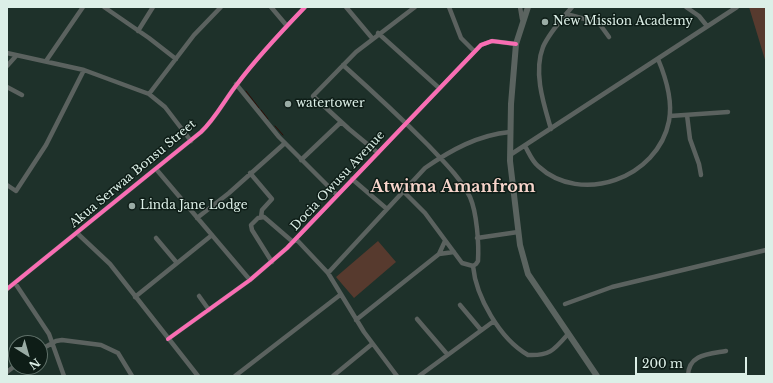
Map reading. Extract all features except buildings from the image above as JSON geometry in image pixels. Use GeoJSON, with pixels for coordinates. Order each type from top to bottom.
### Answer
{"type":"FeatureCollection","features":[{"type":"Feature","properties":{"kind":"street"},"geometry":{"type":"LineString","coordinates":[[46,61],[83,7]]}},
{"type":"Feature","properties":{"kind":"street"},"geometry":{"type":"LineString","coordinates":[[104,7],[176,59]]}},
{"type":"Feature","properties":{"kind":"street"},"geometry":{"type":"LineString","coordinates":[[138,31],[153,7]]}},
{"type":"Feature","properties":{"kind":"street"},"geometry":{"type":"LineString","coordinates":[[149,94],[206,21],[221,7]]}},
{"type":"Feature","properties":{"kind":"street"},"geometry":{"type":"LineString","coordinates":[[271,7],[287,26]]}},
{"type":"Feature","properties":{"kind":"street","name":"Akua Serwaa Bonsu Street"},"geometry":{"type":"LineString","coordinates":[[7,289],[191,141],[214,117],[236,84],[287,26],[306,7]]}},
{"type":"Feature","properties":{"kind":"street"},"geometry":{"type":"LineString","coordinates":[[346,7],[372,38]]}},
{"type":"Feature","properties":{"kind":"street"},"geometry":{"type":"LineString","coordinates":[[378,153],[313,96],[372,38],[415,7]]}},
{"type":"Feature","properties":{"kind":"street"},"geometry":{"type":"LineString","coordinates":[[449,7],[461,38],[474,51]]}},
{"type":"Feature","properties":{"kind":"street"},"geometry":{"type":"LineString","coordinates":[[520,7],[522,19]]}},
{"type":"Feature","properties":{"kind":"street"},"geometry":{"type":"LineString","coordinates":[[528,7],[522,19],[516,44],[511,96],[510,155],[518,232],[528,274],[597,376]]}},
{"type":"Feature","properties":{"kind":"street"},"geometry":{"type":"LineString","coordinates":[[552,129],[541,89],[540,60],[546,41],[572,7]]}},
{"type":"Feature","properties":{"kind":"street"},"geometry":{"type":"LineString","coordinates":[[686,7],[699,16],[707,26]]}},
{"type":"Feature","properties":{"kind":"street"},"geometry":{"type":"LineString","coordinates":[[510,155],[737,7]]}},
{"type":"Feature","properties":{"kind":"street"},"geometry":{"type":"LineString","coordinates":[[566,14],[585,19],[596,19],[609,37]]}},
{"type":"Feature","properties":{"kind":"street"},"geometry":{"type":"LineString","coordinates":[[378,33],[439,88]]}},
{"type":"Feature","properties":{"kind":"street","name":"Docia Owusu Avenue"},"geometry":{"type":"LineString","coordinates":[[168,339],[250,280],[272,262],[294,241],[474,51],[489,41],[516,44]]}},
{"type":"Feature","properties":{"kind":"street"},"geometry":{"type":"LineString","coordinates":[[8,64],[7,54],[46,61],[84,70],[149,94],[164,107],[191,141]]}},
{"type":"Feature","properties":{"kind":"street"},"geometry":{"type":"LineString","coordinates":[[8,64],[16,56]]}},
{"type":"Feature","properties":{"kind":"street"},"geometry":{"type":"LineString","coordinates":[[524,146],[537,165],[555,178],[586,186],[603,184],[631,173],[645,162],[663,139],[670,116],[668,91],[658,58]]}},
{"type":"Feature","properties":{"kind":"street"},"geometry":{"type":"LineString","coordinates":[[343,65],[406,123],[440,158],[462,184],[470,198],[474,210],[478,261],[473,266]]}},
{"type":"Feature","properties":{"kind":"street"},"geometry":{"type":"LineString","coordinates":[[7,186],[15,191],[46,144],[84,70]]}},
{"type":"Feature","properties":{"kind":"street"},"geometry":{"type":"LineString","coordinates":[[236,84],[285,143],[337,195]]}},
{"type":"Feature","properties":{"kind":"street"},"geometry":{"type":"LineString","coordinates":[[7,87],[22,95]]}},
{"type":"Feature","properties":{"kind":"street"},"geometry":{"type":"LineString","coordinates":[[670,116],[728,112]]}},
{"type":"Feature","properties":{"kind":"street"},"geometry":{"type":"LineString","coordinates":[[687,115],[690,139],[699,164],[701,175]]}},
{"type":"Feature","properties":{"kind":"street"},"geometry":{"type":"LineString","coordinates":[[301,160],[341,122]]}},
{"type":"Feature","properties":{"kind":"street"},"geometry":{"type":"LineString","coordinates":[[328,273],[415,176],[440,158],[478,138],[494,133],[510,132]]}},
{"type":"Feature","properties":{"kind":"street"},"geometry":{"type":"LineString","coordinates":[[197,218],[285,143]]}},
{"type":"Feature","properties":{"kind":"street"},"geometry":{"type":"LineString","coordinates":[[156,169],[250,280]]}},
{"type":"Feature","properties":{"kind":"street"},"geometry":{"type":"LineString","coordinates":[[250,173],[272,199],[262,210],[261,217],[252,223],[251,228],[272,262]]}},
{"type":"Feature","properties":{"kind":"street"},"geometry":{"type":"LineString","coordinates":[[352,179],[387,209]]}},
{"type":"Feature","properties":{"kind":"street"},"geometry":{"type":"LineString","coordinates":[[403,191],[425,213],[462,263],[473,266]]}},
{"type":"Feature","properties":{"kind":"street"},"geometry":{"type":"LineString","coordinates":[[261,217],[266,218],[294,241],[328,273],[340,295],[372,344],[397,376]]}},
{"type":"Feature","properties":{"kind":"street"},"geometry":{"type":"LineString","coordinates":[[477,238],[518,232]]}},
{"type":"Feature","properties":{"kind":"street"},"geometry":{"type":"LineString","coordinates":[[77,234],[102,256],[198,376]]}},
{"type":"Feature","properties":{"kind":"street"},"geometry":{"type":"LineString","coordinates":[[135,297],[212,235]]}},
{"type":"Feature","properties":{"kind":"street"},"geometry":{"type":"LineString","coordinates":[[156,238],[177,263]]}},
{"type":"Feature","properties":{"kind":"street"},"geometry":{"type":"LineString","coordinates":[[356,320],[439,254],[445,241]]}},
{"type":"Feature","properties":{"kind":"street"},"geometry":{"type":"LineString","coordinates":[[565,304],[612,287],[766,250]]}},
{"type":"Feature","properties":{"kind":"street"},"geometry":{"type":"LineString","coordinates":[[439,254],[454,252]]}},
{"type":"Feature","properties":{"kind":"street"},"geometry":{"type":"LineString","coordinates":[[473,266],[478,292],[494,321],[516,345],[528,355],[542,355],[551,352],[568,334]]}},
{"type":"Feature","properties":{"kind":"street"},"geometry":{"type":"LineString","coordinates":[[15,283],[53,343],[64,376]]}},
{"type":"Feature","properties":{"kind":"street"},"geometry":{"type":"LineString","coordinates":[[235,376],[340,295]]}},
{"type":"Feature","properties":{"kind":"street"},"geometry":{"type":"LineString","coordinates":[[199,296],[209,310]]}},
{"type":"Feature","properties":{"kind":"street"},"geometry":{"type":"LineString","coordinates":[[460,304],[480,330]]}},
{"type":"Feature","properties":{"kind":"street"},"geometry":{"type":"LineString","coordinates":[[417,319],[447,354]]}},
{"type":"Feature","properties":{"kind":"street"},"geometry":{"type":"LineString","coordinates":[[419,376],[494,321]]}},
{"type":"Feature","properties":{"kind":"street"},"geometry":{"type":"LineString","coordinates":[[48,346],[62,340],[108,347],[118,353],[130,376]]}},
{"type":"Feature","properties":{"kind":"street"},"geometry":{"type":"LineString","coordinates":[[333,376],[372,344]]}},
{"type":"Feature","properties":{"kind":"street"},"geometry":{"type":"LineString","coordinates":[[688,376],[691,364],[699,355],[726,351]]}},
{"type":"Feature","properties":{"kind":"shaded area"},"geometry":{"type":"Polygon","coordinates":[[[749,7],[766,7],[766,63],[749,7]]]}},
{"type":"Feature","properties":{"kind":"shaded area"},"geometry":{"type":"Polygon","coordinates":[[[378,241],[396,262],[354,298],[336,277],[378,241]]]}},
{"type":"Feature","properties":{"kind":"waterway"},"geometry":{"type":"LineString","coordinates":[[246,91],[259,108]]}},
{"type":"Feature","properties":{"kind":"waterway"},"geometry":{"type":"LineString","coordinates":[[261,110],[268,119]]}},
{"type":"Feature","properties":{"kind":"waterway"},"geometry":{"type":"LineString","coordinates":[[275,126],[283,135]]}},
{"type":"Feature","properties":{"kind":"cycle path"},"geometry":{"type":"LineString","coordinates":[[7,289],[201,132],[211,121],[233,89],[254,63],[305,7]]}},
{"type":"Feature","properties":{"kind":"cycle path"},"geometry":{"type":"LineString","coordinates":[[168,339],[250,280],[287,248],[481,45],[492,41],[516,44]]}},
{"type":"Feature","properties":{"kind":"place","name":"New Mission Academy"},"geometry":{"type":"Point","coordinates":[545,22]}},
{"type":"Feature","properties":{"kind":"place","name":"watertower"},"geometry":{"type":"Point","coordinates":[288,104]}},
{"type":"Feature","properties":{"kind":"place","name":"Linda Jane Lodge"},"geometry":{"type":"Point","coordinates":[132,206]}},
{"type":"Feature","properties":{"kind":"district","name":"Atwima Amanfrom"},"geometry":{"type":"Point","coordinates":[453,187]}}]}
